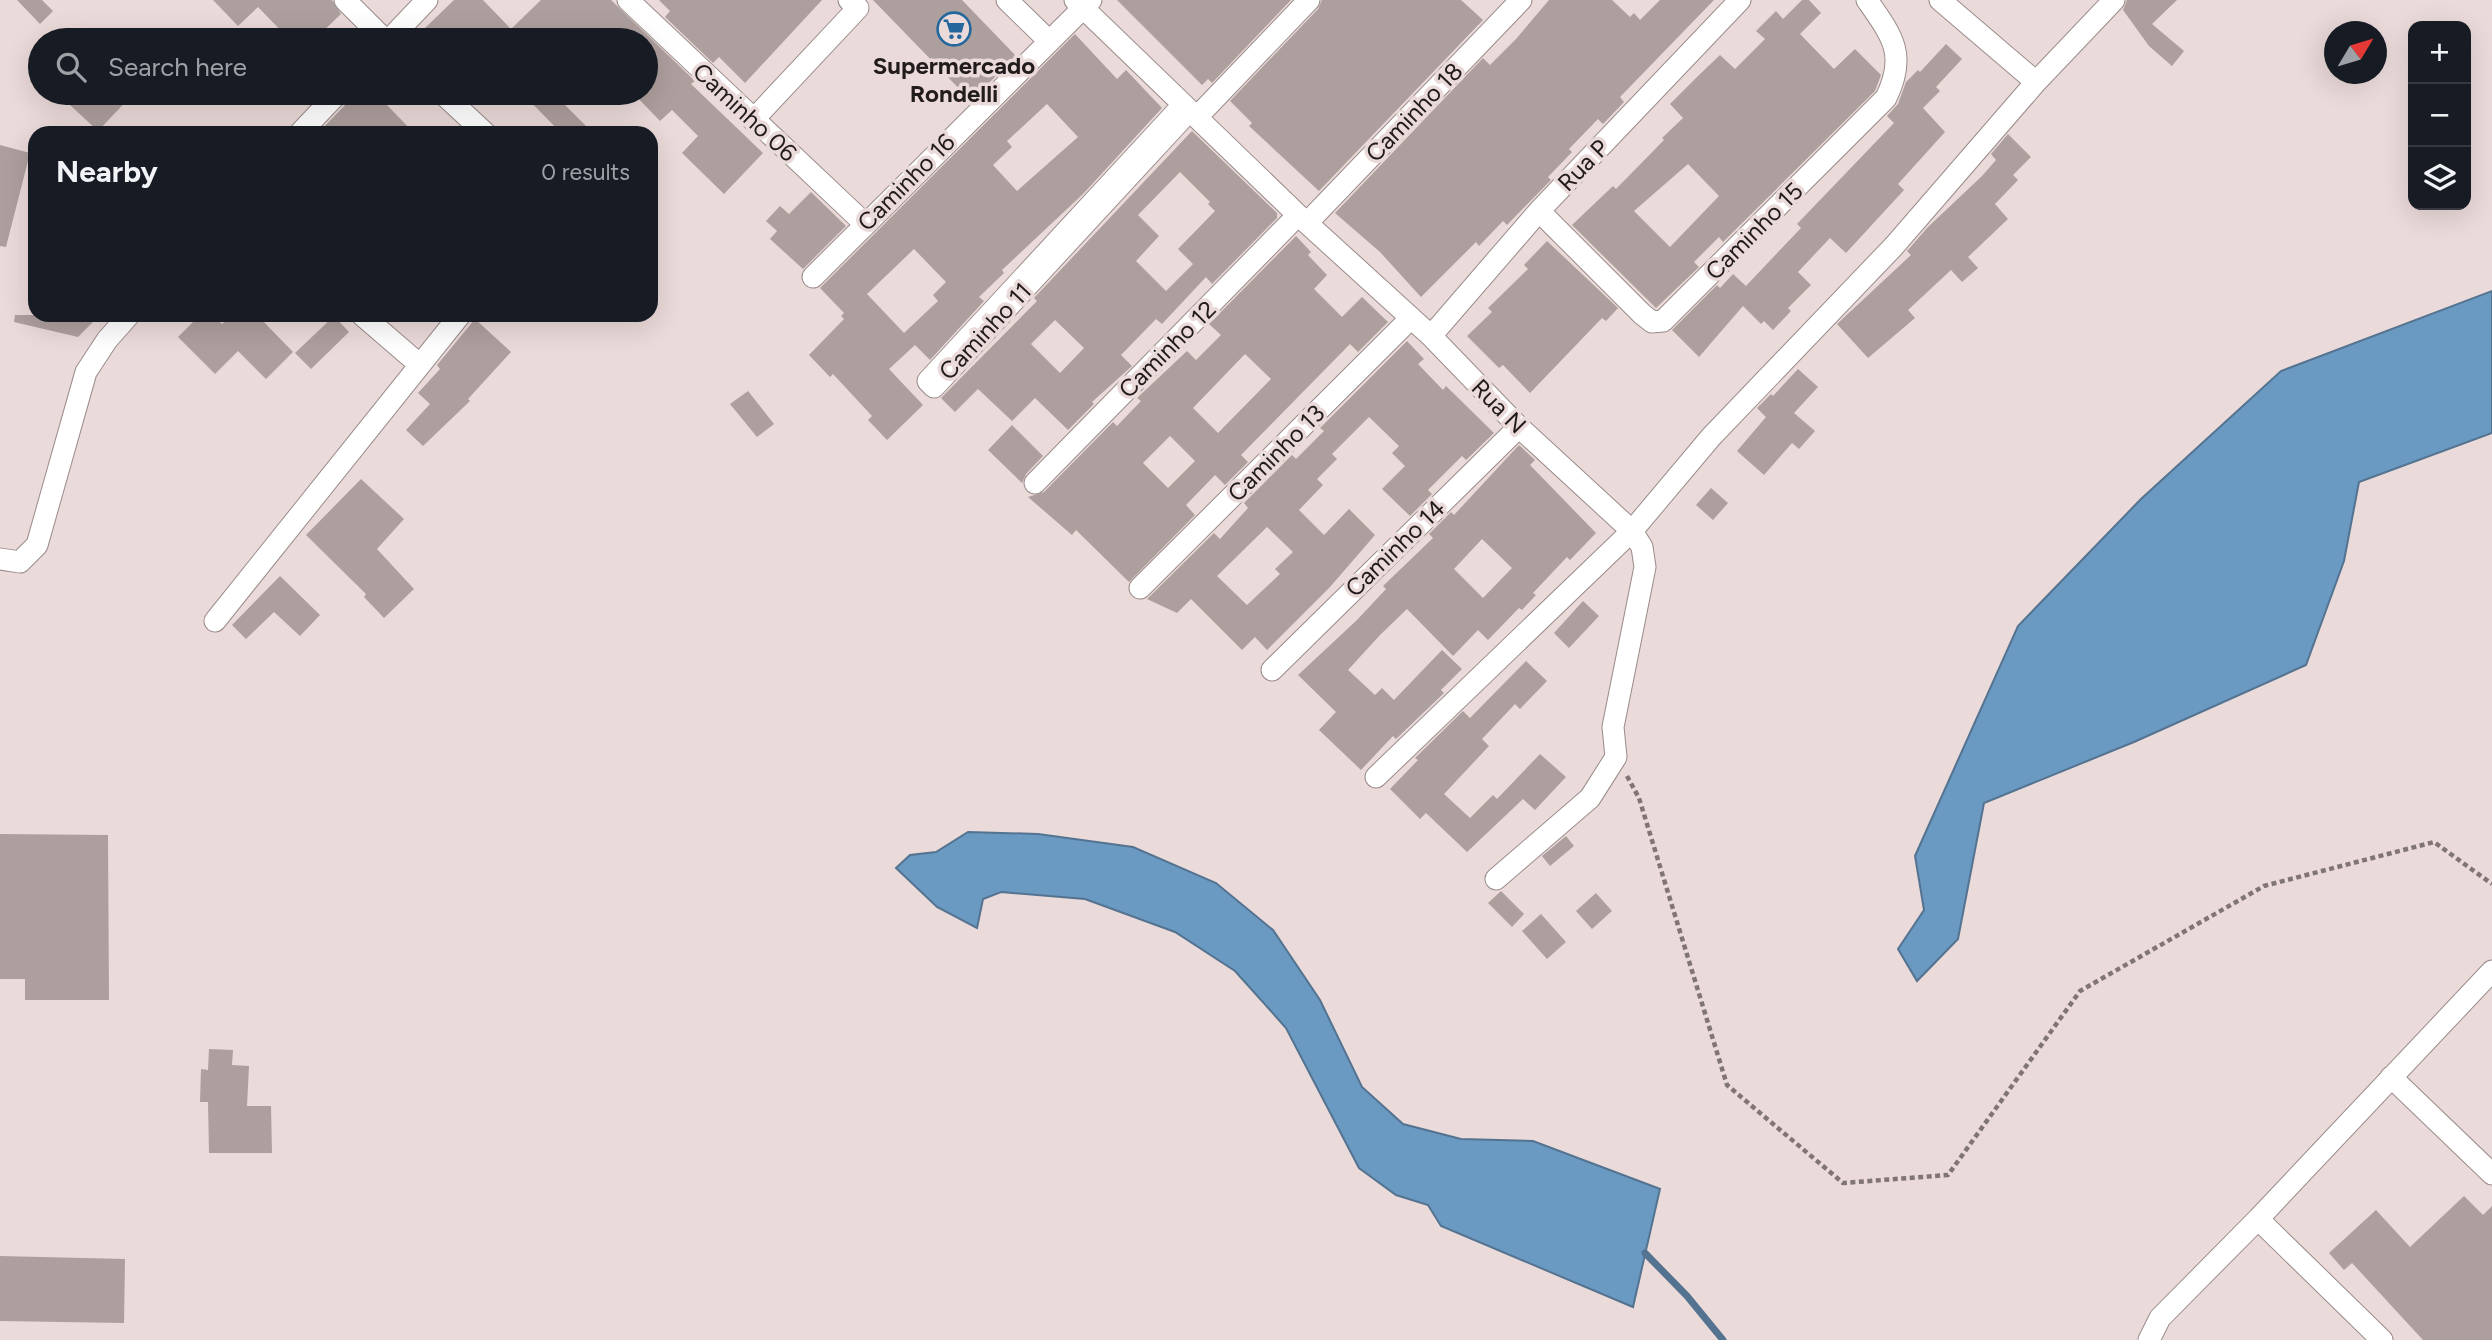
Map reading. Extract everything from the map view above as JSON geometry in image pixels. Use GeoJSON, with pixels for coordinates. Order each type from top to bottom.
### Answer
{"type":"FeatureCollection","features":[{"type":"Feature","properties":{"kind":"street"},"geometry":{"type":"LineString","coordinates":[[345,0],[374,28]]}},
{"type":"Feature","properties":{"kind":"street"},"geometry":{"type":"LineString","coordinates":[[399,28],[427,0]]}},
{"type":"Feature","properties":{"kind":"street","name":"Caminho 06"},"geometry":{"type":"LineString","coordinates":[[628,0],[657,28]]}},
{"type":"Feature","properties":{"kind":"street"},"geometry":{"type":"LineString","coordinates":[[1007,0],[1049,41]]}},
{"type":"Feature","properties":{"kind":"street"},"geometry":{"type":"LineString","coordinates":[[1193,114],[1309,0]]}},
{"type":"Feature","properties":{"kind":"street","name":"Caminho 18"},"geometry":{"type":"LineString","coordinates":[[1303,219],[1521,0]]}},
{"type":"Feature","properties":{"kind":"street","name":"Rua P"},"geometry":{"type":"LineString","coordinates":[[1432,336],[1539,211],[1740,0]]}},
{"type":"Feature","properties":{"kind":"street","name":"Caminho 15"},"geometry":{"type":"LineString","coordinates":[[1539,211],[1642,314],[1652,321],[1663,321],[1886,98],[1898,74],[1896,51],[1887,28],[1867,0]]}},
{"type":"Feature","properties":{"kind":"street"},"geometry":{"type":"LineString","coordinates":[[1940,0],[2036,82]]}},
{"type":"Feature","properties":{"kind":"street"},"geometry":{"type":"LineString","coordinates":[[1376,777],[1632,531],[1711,437],[1894,246],[2036,82],[2113,0]]}},
{"type":"Feature","properties":{"kind":"street","name":"Caminho 16"},"geometry":{"type":"LineString","coordinates":[[813,276],[1049,41],[1083,3]]}},
{"type":"Feature","properties":{"kind":"street","name":"Rua N"},"geometry":{"type":"LineString","coordinates":[[1083,3],[1193,114],[1432,336],[1519,427],[1632,531],[1642,547],[1645,567],[1613,727],[1616,757]]}},
{"type":"Feature","properties":{"kind":"street"},"geometry":{"type":"LineString","coordinates":[[753,120],[853,4]]}},
{"type":"Feature","properties":{"kind":"street","name":"Caminho 06"},"geometry":{"type":"LineString","coordinates":[[658,29],[864,223]]}},
{"type":"Feature","properties":{"kind":"street"},"geometry":{"type":"LineString","coordinates":[[307,126],[327,105]]}},
{"type":"Feature","properties":{"kind":"street"},"geometry":{"type":"LineString","coordinates":[[455,105],[477,126]]}},
{"type":"Feature","properties":{"kind":"street","name":"Caminho 11"},"geometry":{"type":"LineString","coordinates":[[1183,105],[1193,114],[934,387],[928,381],[1183,105]]}},
{"type":"Feature","properties":{"kind":"street","name":"Caminho 12"},"geometry":{"type":"LineString","coordinates":[[1035,483],[1303,219]]}},
{"type":"Feature","properties":{"kind":"street","name":"Caminho 13"},"geometry":{"type":"LineString","coordinates":[[1140,588],[1411,318]]}},
{"type":"Feature","properties":{"kind":"street"},"geometry":{"type":"LineString","coordinates":[[0,559],[20,562],[37,545],[86,372],[107,340],[124,322]]}},
{"type":"Feature","properties":{"kind":"street"},"geometry":{"type":"LineString","coordinates":[[370,322],[420,365]]}},
{"type":"Feature","properties":{"kind":"street"},"geometry":{"type":"LineString","coordinates":[[215,621],[454,322]]}},
{"type":"Feature","properties":{"kind":"street","name":"Caminho 14"},"geometry":{"type":"LineString","coordinates":[[1272,670],[1519,427]]}},
{"type":"Feature","properties":{"kind":"street"},"geometry":{"type":"LineString","coordinates":[[1496,879],[1590,798],[1616,757]]}},
{"type":"Feature","properties":{"kind":"street"},"geometry":{"type":"LineString","coordinates":[[2149,1340],[2160,1318],[2258,1219],[2492,971]]}},
{"type":"Feature","properties":{"kind":"street"},"geometry":{"type":"LineString","coordinates":[[2392,1077],[2492,1174]]}},
{"type":"Feature","properties":{"kind":"street"},"geometry":{"type":"LineString","coordinates":[[2258,1219],[2382,1340]]}},
{"type":"Feature","properties":{"kind":"path"},"geometry":{"type":"LineString","coordinates":[[1616,757],[1639,798],[1727,1085],[1843,1183],[1948,1175],[2080,991],[2264,886],[2434,842],[2492,884]]}},
{"type":"Feature","properties":{"kind":"water"},"geometry":{"type":"Polygon","coordinates":[[[2492,291],[2492,433],[2359,482],[2344,561],[2306,665],[2134,742],[1984,803],[1958,939],[1917,981],[1898,949],[1924,910],[1915,856],[2018,626],[2141,499],[2281,371],[2492,291]]]}},
{"type":"Feature","properties":{"kind":"water"},"geometry":{"type":"Polygon","coordinates":[[[968,832],[1038,834],[1133,847],[1216,883],[1273,930],[1320,1000],[1362,1087],[1403,1124],[1461,1139],[1533,1141],[1660,1189],[1633,1307],[1441,1226],[1428,1205],[1396,1195],[1359,1168],[1286,1028],[1235,971],[1175,932],[1085,899],[1001,892],[983,899],[977,928],[937,907],[896,868],[910,855],[936,852],[968,832]]]}},
{"type":"Feature","properties":{"kind":"building"},"geometry":{"type":"Polygon","coordinates":[[[17,0],[42,0],[53,11],[40,24],[17,0]]]}},
{"type":"Feature","properties":{"kind":"building"},"geometry":{"type":"Polygon","coordinates":[[[213,0],[332,0],[341,14],[326,28],[278,28],[258,7],[238,26],[213,0]]]}},
{"type":"Feature","properties":{"kind":"building"},"geometry":{"type":"Polygon","coordinates":[[[454,0],[483,0],[510,28],[425,28],[454,0]]]}},
{"type":"Feature","properties":{"kind":"building"},"geometry":{"type":"Polygon","coordinates":[[[541,0],[611,0],[640,28],[512,28],[541,0]]]}},
{"type":"Feature","properties":{"kind":"building"},"geometry":{"type":"Polygon","coordinates":[[[659,0],[822,0],[745,83],[719,57],[713,63],[665,17],[670,11],[659,0]]]}},
{"type":"Feature","properties":{"kind":"building"},"geometry":{"type":"Polygon","coordinates":[[[873,0],[962,0],[1016,56],[971,101],[873,0]]]}},
{"type":"Feature","properties":{"kind":"building"},"geometry":{"type":"Polygon","coordinates":[[[1117,0],[1291,0],[1212,83],[1208,79],[1202,85],[1117,0]]]}},
{"type":"Feature","properties":{"kind":"building"},"geometry":{"type":"Polygon","coordinates":[[[1322,0],[1461,0],[1483,20],[1319,191],[1249,126],[1252,123],[1230,101],[1318,9],[1322,0]]]}},
{"type":"Feature","properties":{"kind":"building"},"geometry":{"type":"Polygon","coordinates":[[[1549,0],[1612,0],[1630,17],[1634,13],[1640,20],[1660,0],[1714,0],[1620,97],[1624,102],[1603,124],[1598,119],[1569,149],[1572,152],[1548,177],[1551,180],[1507,225],[1503,221],[1479,246],[1476,242],[1421,297],[1380,252],[1335,213],[1483,58],[1490,65],[1549,0]]]}},
{"type":"Feature","properties":{"kind":"building"},"geometry":{"type":"Polygon","coordinates":[[[1802,0],[1809,0],[1821,13],[1800,34],[1834,69],[1855,49],[1881,75],[1875,91],[1723,242],[1719,237],[1694,262],[1699,267],[1656,308],[1572,225],[1613,186],[1616,189],[1683,118],[1670,104],[1698,76],[1720,55],[1735,69],[1765,39],[1756,31],[1776,11],[1783,19],[1802,0]],[[1688,164],[1634,211],[1670,247],[1719,196],[1688,164]]]}},
{"type":"Feature","properties":{"kind":"building"},"geometry":{"type":"Polygon","coordinates":[[[2127,0],[2177,0],[2152,24],[2184,51],[2172,66],[2149,46],[2123,10],[2127,0]]]}},
{"type":"Feature","properties":{"kind":"building"},"geometry":{"type":"Polygon","coordinates":[[[1075,34],[1117,79],[1126,70],[1162,108],[1083,194],[1002,270],[1004,273],[979,297],[984,301],[930,360],[915,345],[889,369],[923,405],[887,440],[868,420],[872,416],[833,374],[830,377],[809,355],[844,319],[841,316],[844,313],[820,288],[1075,34]],[[1047,104],[1007,141],[1012,147],[993,165],[1017,191],[1078,137],[1047,104]],[[914,249],[867,294],[904,333],[938,301],[933,295],[946,282],[914,249]]]}},
{"type":"Feature","properties":{"kind":"building"},"geometry":{"type":"Polygon","coordinates":[[[1946,44],[1962,59],[1936,87],[1940,91],[1923,108],[1945,132],[1898,184],[1904,190],[1846,253],[1830,238],[1798,272],[1811,285],[1788,308],[1791,311],[1773,330],[1764,321],[1761,324],[1743,306],[1699,357],[1672,330],[1717,285],[1720,288],[1733,274],[1746,286],[1801,228],[1797,224],[1894,123],[1887,116],[1898,104],[1906,82],[1918,70],[1920,72],[1946,44]]]}},
{"type":"Feature","properties":{"kind":"building"},"geometry":{"type":"Polygon","coordinates":[[[658,45],[695,81],[691,84],[763,153],[724,194],[682,153],[698,136],[672,110],[660,121],[645,105],[658,105],[658,45]]]}},
{"type":"Feature","properties":{"kind":"building"},"geometry":{"type":"Polygon","coordinates":[[[70,105],[123,105],[103,126],[93,126],[70,105]]]}},
{"type":"Feature","properties":{"kind":"building"},"geometry":{"type":"Polygon","coordinates":[[[345,105],[387,105],[407,126],[325,126],[345,105]]]}},
{"type":"Feature","properties":{"kind":"building"},"geometry":{"type":"Polygon","coordinates":[[[534,105],[565,105],[586,126],[554,126],[534,105]]]}},
{"type":"Feature","properties":{"kind":"building"},"geometry":{"type":"Polygon","coordinates":[[[1192,131],[1277,213],[1277,218],[1212,284],[1206,277],[1162,324],[1156,319],[1121,355],[1132,366],[1092,402],[1094,404],[1068,430],[1035,398],[1012,421],[978,389],[955,412],[941,398],[1037,301],[1034,298],[1192,131]],[[1180,172],[1138,215],[1159,236],[1136,261],[1166,291],[1193,264],[1178,249],[1215,211],[1208,204],[1210,202],[1180,172]],[[1055,320],[1031,344],[1060,373],[1084,348],[1055,320]]]}},
{"type":"Feature","properties":{"kind":"building"},"geometry":{"type":"Polygon","coordinates":[[[2008,134],[2031,157],[2013,175],[2018,180],[1995,204],[2008,219],[1968,257],[1978,268],[1962,282],[1951,270],[1908,310],[1915,318],[1868,358],[1837,324],[1911,255],[1907,251],[1928,227],[1996,160],[1991,154],[2008,134]]]}},
{"type":"Feature","properties":{"kind":"building"},"geometry":{"type":"Polygon","coordinates":[[[0,145],[28,152],[28,161],[6,247],[0,246],[0,145]]]}},
{"type":"Feature","properties":{"kind":"building"},"geometry":{"type":"Polygon","coordinates":[[[811,192],[846,226],[803,269],[770,239],[777,231],[766,221],[780,206],[789,214],[811,192]]]}},
{"type":"Feature","properties":{"kind":"building"},"geometry":{"type":"Polygon","coordinates":[[[1296,236],[1311,252],[1308,255],[1327,275],[1314,289],[1342,317],[1362,297],[1388,322],[1358,352],[1350,344],[1241,455],[1248,462],[1225,485],[1215,475],[1186,505],[1195,515],[1129,582],[1076,530],[1072,535],[1028,497],[1044,492],[1113,422],[1117,426],[1141,401],[1137,398],[1187,351],[1196,360],[1221,335],[1209,324],[1296,236]],[[1245,354],[1193,408],[1218,433],[1271,379],[1245,354]],[[1170,436],[1143,463],[1168,488],[1195,461],[1170,436]]]}},
{"type":"Feature","properties":{"kind":"building"},"geometry":{"type":"Polygon","coordinates":[[[1547,241],[1618,308],[1606,321],[1602,318],[1530,393],[1503,365],[1499,368],[1467,336],[1492,312],[1488,308],[1528,269],[1524,265],[1547,241]]]}},
{"type":"Feature","properties":{"kind":"building"},"geometry":{"type":"Polygon","coordinates":[[[15,315],[28,315],[28,322],[93,322],[78,337],[14,322],[15,315]]]}},
{"type":"Feature","properties":{"kind":"building"},"geometry":{"type":"Polygon","coordinates":[[[193,322],[264,322],[293,352],[266,379],[238,351],[215,374],[178,337],[193,322]]]}},
{"type":"Feature","properties":{"kind":"building"},"geometry":{"type":"Polygon","coordinates":[[[328,322],[340,322],[349,332],[311,369],[295,353],[328,322]]]}},
{"type":"Feature","properties":{"kind":"building"},"geometry":{"type":"Polygon","coordinates":[[[473,322],[478,322],[511,352],[468,399],[470,401],[423,446],[406,430],[430,404],[418,393],[440,369],[437,365],[473,322]]]}},
{"type":"Feature","properties":{"kind":"building"},"geometry":{"type":"Polygon","coordinates":[[[1407,341],[1424,359],[1418,364],[1443,390],[1446,386],[1494,433],[1466,460],[1462,456],[1428,490],[1432,494],[1410,516],[1382,489],[1405,466],[1392,453],[1399,446],[1369,417],[1332,454],[1337,459],[1317,479],[1323,485],[1299,510],[1324,535],[1349,509],[1375,535],[1330,587],[1267,650],[1255,637],[1242,650],[1191,599],[1177,613],[1147,599],[1214,533],[1220,539],[1248,508],[1244,503],[1292,455],[1296,459],[1324,431],[1320,428],[1407,341]],[[1267,527],[1217,576],[1247,605],[1280,574],[1275,569],[1293,552],[1267,527]]]}},
{"type":"Feature","properties":{"kind":"building"},"geometry":{"type":"Polygon","coordinates":[[[1798,369],[1818,387],[1794,413],[1815,431],[1799,449],[1792,443],[1764,475],[1737,451],[1766,417],[1757,408],[1771,394],[1773,396],[1798,369]]]}},
{"type":"Feature","properties":{"kind":"building"},"geometry":{"type":"Polygon","coordinates":[[[748,391],[774,424],[757,437],[730,404],[748,391]]]}},
{"type":"Feature","properties":{"kind":"building"},"geometry":{"type":"Polygon","coordinates":[[[1012,425],[1043,456],[1026,474],[1022,483],[988,450],[1012,425]]]}},
{"type":"Feature","properties":{"kind":"building"},"geometry":{"type":"Polygon","coordinates":[[[1519,445],[1535,460],[1530,465],[1596,533],[1570,560],[1567,557],[1533,593],[1536,595],[1522,610],[1519,608],[1488,640],[1478,630],[1453,656],[1407,609],[1380,635],[1348,670],[1375,695],[1382,688],[1394,700],[1442,650],[1462,669],[1441,690],[1444,693],[1396,739],[1393,736],[1361,770],[1319,730],[1336,712],[1298,675],[1386,589],[1383,586],[1433,538],[1429,534],[1451,512],[1454,515],[1519,445]],[[1482,539],[1454,569],[1483,598],[1512,568],[1482,539]]]}},
{"type":"Feature","properties":{"kind":"building"},"geometry":{"type":"Polygon","coordinates":[[[361,479],[404,519],[377,549],[414,589],[384,618],[364,597],[366,594],[306,535],[361,479]]]}},
{"type":"Feature","properties":{"kind":"building"},"geometry":{"type":"Polygon","coordinates":[[[1711,488],[1728,503],[1713,520],[1696,505],[1711,488]]]}},
{"type":"Feature","properties":{"kind":"building"},"geometry":{"type":"Polygon","coordinates":[[[280,576],[320,615],[300,636],[274,612],[246,639],[232,625],[280,576]]]}},
{"type":"Feature","properties":{"kind":"building"},"geometry":{"type":"Polygon","coordinates":[[[1583,601],[1599,616],[1569,648],[1554,633],[1583,601]]]}},
{"type":"Feature","properties":{"kind":"building"},"geometry":{"type":"Polygon","coordinates":[[[1526,661],[1547,681],[1520,709],[1515,704],[1482,739],[1489,746],[1444,794],[1470,818],[1493,795],[1497,799],[1540,754],[1566,777],[1535,810],[1523,799],[1467,852],[1426,813],[1420,819],[1390,789],[1418,760],[1415,758],[1463,711],[1470,718],[1526,661]]]}},
{"type":"Feature","properties":{"kind":"building"},"geometry":{"type":"Polygon","coordinates":[[[0,834],[108,835],[109,1000],[25,1000],[25,979],[0,979],[0,834]]]}},
{"type":"Feature","properties":{"kind":"building"},"geometry":{"type":"Polygon","coordinates":[[[1566,836],[1574,846],[1550,866],[1542,856],[1566,836]]]}},
{"type":"Feature","properties":{"kind":"building"},"geometry":{"type":"Polygon","coordinates":[[[1501,891],[1524,914],[1512,927],[1488,903],[1501,891]]]}},
{"type":"Feature","properties":{"kind":"building"},"geometry":{"type":"Polygon","coordinates":[[[1596,893],[1612,911],[1592,929],[1576,911],[1596,893]]]}},
{"type":"Feature","properties":{"kind":"building"},"geometry":{"type":"Polygon","coordinates":[[[1541,914],[1566,942],[1547,959],[1522,931],[1541,914]]]}},
{"type":"Feature","properties":{"kind":"building"},"geometry":{"type":"Polygon","coordinates":[[[209,1049],[233,1050],[232,1065],[249,1066],[247,1106],[271,1106],[272,1153],[209,1153],[208,1102],[200,1102],[201,1069],[208,1070],[209,1049]]]}},
{"type":"Feature","properties":{"kind":"building"},"geometry":{"type":"Polygon","coordinates":[[[2464,1196],[2483,1215],[2492,1206],[2492,1340],[2423,1340],[2352,1263],[2344,1270],[2329,1253],[2376,1210],[2410,1247],[2464,1196]]]}},
{"type":"Feature","properties":{"kind":"building"},"geometry":{"type":"Polygon","coordinates":[[[0,1256],[125,1259],[124,1323],[0,1321],[0,1256]]]}},
{"type":"Feature","properties":{"kind":"waterway"},"geometry":{"type":"LineString","coordinates":[[1645,1253],[1687,1296],[1723,1340]]}},
{"type":"Feature","properties":{"kind":"place","name":"Supermercado Rondelli"},"geometry":{"type":"Point","coordinates":[954,29]}}]}
